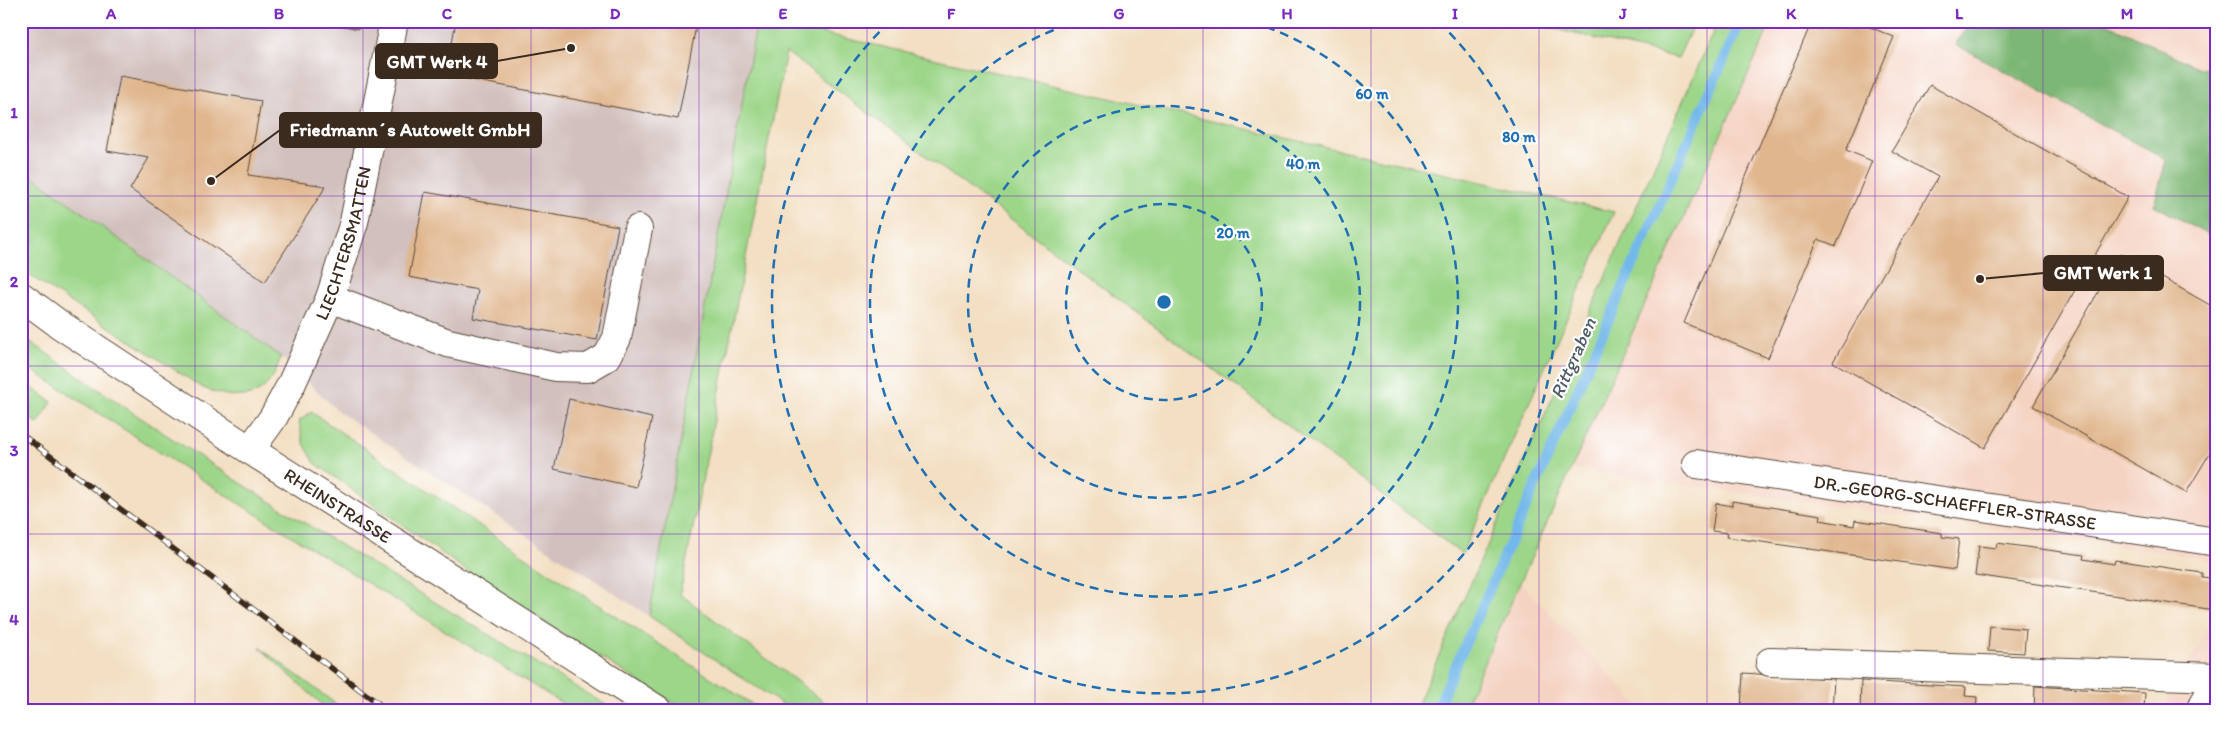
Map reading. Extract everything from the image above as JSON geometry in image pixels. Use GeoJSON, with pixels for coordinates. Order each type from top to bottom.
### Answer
{"type":"FeatureCollection","features":[{"type":"Feature","properties":{"kind":"street","name":"LIECHTERSMATTEN"},"geometry":{"type":"LineString","coordinates":[[250,450],[273,418],[292,385],[330,298],[354,222],[394,21]]}},
{"type":"Feature","properties":{"kind":"street"},"geometry":{"type":"LineString","coordinates":[[330,298],[448,343],[556,366],[588,368],[607,357],[617,338],[638,229]]}},
{"type":"Feature","properties":{"kind":"street","name":"RHEINSTRASSE"},"geometry":{"type":"LineString","coordinates":[[21,296],[59,324],[250,450],[658,710]]}},
{"type":"Feature","properties":{"kind":"street","name":"DR.-GEORG-SCHAEFFLER-STRASSE"},"geometry":{"type":"LineString","coordinates":[[1696,464],[2217,542]]}},
{"type":"Feature","properties":{"kind":"street"},"geometry":{"type":"LineString","coordinates":[[1770,662],[2217,679],[2200,710]]}},
{"type":"Feature","properties":{"kind":"shaded area"},"geometry":{"type":"Polygon","coordinates":[[[21,21],[759,21],[649,616],[339,412],[281,357],[21,168],[21,21]]]}},
{"type":"Feature","properties":{"kind":"shaded area"},"geometry":{"type":"Polygon","coordinates":[[[1772,21],[2217,21],[2217,566],[2204,558],[1570,469],[1772,21]]]}},
{"type":"Feature","properties":{"kind":"shaded area"},"geometry":{"type":"Polygon","coordinates":[[[1520,582],[1643,710],[1463,710],[1520,582]]]}},
{"type":"Feature","properties":{"kind":"shaded area"},"geometry":{"type":"Polygon","coordinates":[[[2217,607],[2217,710],[2163,710],[2192,658],[2217,607]]]}},
{"type":"Feature","properties":{"kind":"green space"},"geometry":{"type":"Polygon","coordinates":[[[757,21],[792,21],[791,26],[1614,212],[1462,554],[786,52],[680,594],[835,710],[791,710],[649,616],[757,21]]]}},
{"type":"Feature","properties":{"kind":"green space"},"geometry":{"type":"Polygon","coordinates":[[[1521,21],[1695,21],[1678,58],[1521,21]]]}},
{"type":"Feature","properties":{"kind":"green space"},"geometry":{"type":"Polygon","coordinates":[[[1718,21],[1772,21],[1463,710],[1415,710],[1718,21]]]}},
{"type":"Feature","properties":{"kind":"green space"},"geometry":{"type":"Polygon","coordinates":[[[1973,21],[2102,21],[2199,68],[2217,69],[2217,240],[2154,205],[2166,160],[1955,44],[1973,21]]]}},
{"type":"Feature","properties":{"kind":"green space"},"geometry":{"type":"Polygon","coordinates":[[[21,168],[281,357],[275,373],[269,382],[262,389],[246,396],[220,394],[203,388],[21,270],[21,168]]]}},
{"type":"Feature","properties":{"kind":"green space"},"geometry":{"type":"Polygon","coordinates":[[[21,335],[239,482],[614,710],[573,710],[235,501],[21,363],[21,335]]]}},
{"type":"Feature","properties":{"kind":"green space"},"geometry":{"type":"Polygon","coordinates":[[[21,380],[52,402],[38,424],[21,412],[21,380]]]}},
{"type":"Feature","properties":{"kind":"green space"},"geometry":{"type":"Polygon","coordinates":[[[311,412],[572,588],[761,710],[684,710],[491,588],[315,463],[303,442],[299,421],[311,412]]]}},
{"type":"Feature","properties":{"kind":"green space"},"geometry":{"type":"Polygon","coordinates":[[[259,647],[344,710],[328,710],[259,647]]]}},
{"type":"Feature","properties":{"kind":"building"},"geometry":{"type":"Polygon","coordinates":[[[321,21],[359,21],[358,29],[321,21]]]}},
{"type":"Feature","properties":{"kind":"building"},"geometry":{"type":"Polygon","coordinates":[[[456,21],[697,21],[678,119],[446,75],[456,21]]]}},
{"type":"Feature","properties":{"kind":"building"},"geometry":{"type":"Polygon","coordinates":[[[1812,21],[1855,21],[1894,37],[1846,150],[1872,161],[1836,246],[1818,239],[1768,358],[1684,323],[1812,21]]]}},
{"type":"Feature","properties":{"kind":"building"},"geometry":{"type":"Polygon","coordinates":[[[120,76],[261,101],[248,175],[326,186],[265,282],[130,189],[149,158],[107,151],[120,76]]]}},
{"type":"Feature","properties":{"kind":"building"},"geometry":{"type":"Polygon","coordinates":[[[1930,85],[2128,197],[1985,448],[1833,362],[1938,177],[1892,151],[1930,85]]]}},
{"type":"Feature","properties":{"kind":"building"},"geometry":{"type":"Polygon","coordinates":[[[425,192],[618,226],[597,340],[473,318],[478,290],[409,277],[425,192]]]}},
{"type":"Feature","properties":{"kind":"building"},"geometry":{"type":"Polygon","coordinates":[[[2120,254],[2217,309],[2217,441],[2186,493],[2033,406],[2120,254]]]}},
{"type":"Feature","properties":{"kind":"building"},"geometry":{"type":"Polygon","coordinates":[[[569,399],[652,418],[636,487],[554,469],[569,399]]]}},
{"type":"Feature","properties":{"kind":"building"},"geometry":{"type":"Polygon","coordinates":[[[1732,501],[1821,515],[1820,520],[1854,526],[1855,520],[1942,533],[1942,537],[1959,539],[1955,570],[1727,537],[1728,533],[1712,531],[1716,503],[1732,506],[1732,501]]]}},
{"type":"Feature","properties":{"kind":"building"},"geometry":{"type":"Polygon","coordinates":[[[1997,543],[2084,555],[2083,559],[2114,564],[2115,560],[2202,573],[2202,577],[2217,579],[2215,610],[1975,575],[1979,546],[1996,548],[1997,543]]]}},
{"type":"Feature","properties":{"kind":"building"},"geometry":{"type":"Polygon","coordinates":[[[1990,626],[2026,629],[2024,653],[1988,651],[1990,626]]]}},
{"type":"Feature","properties":{"kind":"building"},"geometry":{"type":"Polygon","coordinates":[[[1743,673],[1834,679],[1832,710],[1741,709],[1743,673]]]}},
{"type":"Feature","properties":{"kind":"building"},"geometry":{"type":"Polygon","coordinates":[[[1861,681],[1966,687],[1965,696],[1977,697],[1976,710],[1860,710],[1861,681]]]}},
{"type":"Feature","properties":{"kind":"building"},"geometry":{"type":"Polygon","coordinates":[[[2035,686],[2145,693],[2144,710],[2034,710],[2035,686]]]}},
{"type":"Feature","properties":{"kind":"waterway","name":"Rittgraben"},"geometry":{"type":"LineString","coordinates":[[1436,710],[1741,21]]}},
{"type":"Feature","properties":{"kind":"railway"},"geometry":{"type":"LineString","coordinates":[[21,434],[387,710]]}},
{"type":"Feature","properties":{"kind":"place","name":"GMT Werk 4"},"geometry":{"type":"Point","coordinates":[571,48]}},
{"type":"Feature","properties":{"kind":"place","name":"Friedmann´s Autowelt GmbH"},"geometry":{"type":"Point","coordinates":[211,181]}},
{"type":"Feature","properties":{"kind":"place","name":"GMT Werk 1"},"geometry":{"type":"Point","coordinates":[1980,279]}}]}
